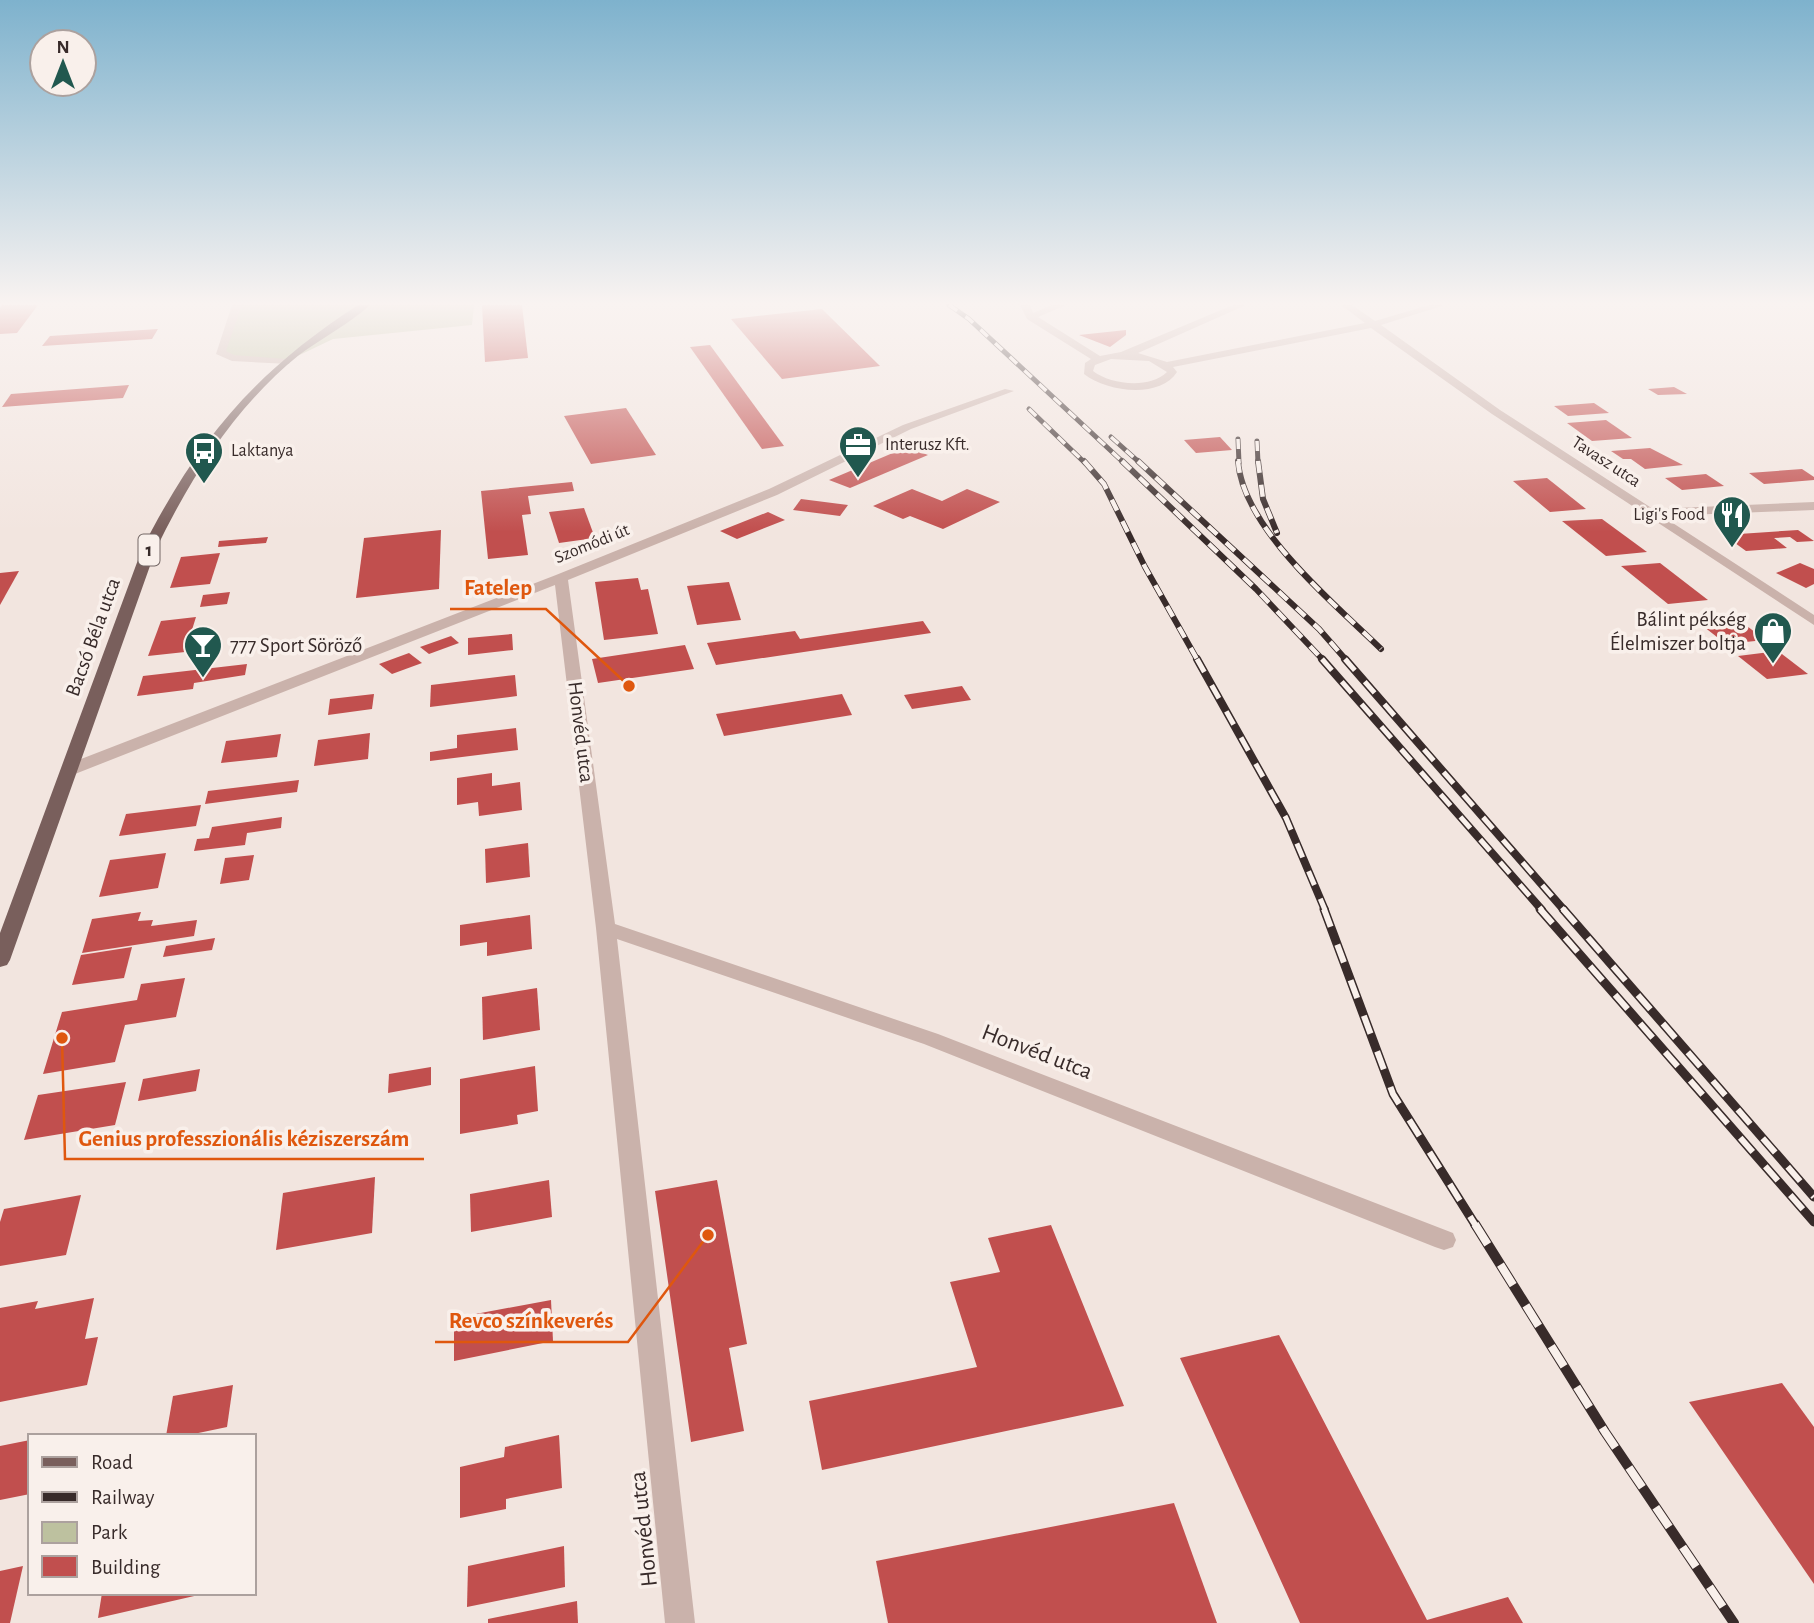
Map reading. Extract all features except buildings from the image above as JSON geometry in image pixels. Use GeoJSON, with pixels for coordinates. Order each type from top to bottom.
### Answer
{"type":"FeatureCollection","features":[{"type":"Feature","properties":{"kind":"main road","name":"Bacsó Béla utca"},"geometry":{"type":"LineString","coordinates":[[0,960],[149,549],[173,498],[214,434],[267,381]]}},
{"type":"Feature","properties":{"kind":"street"},"geometry":{"type":"LineString","coordinates":[[1110,381],[1126,385],[1161,381]]}},
{"type":"Feature","properties":{"kind":"street","name":"Tavasz utca"},"geometry":{"type":"LineString","coordinates":[[1453,381],[1814,621]]}},
{"type":"Feature","properties":{"kind":"street","name":"Szomódi út"},"geometry":{"type":"LineString","coordinates":[[69,770],[561,578],[773,492],[907,427],[1009,391]]}},
{"type":"Feature","properties":{"kind":"street"},"geometry":{"type":"LineString","coordinates":[[1654,515],[1657,512],[1814,506]]}},
{"type":"Feature","properties":{"kind":"street","name":"Honvéd utca"},"geometry":{"type":"LineString","coordinates":[[561,578],[606,928],[680,1623]]}},
{"type":"Feature","properties":{"kind":"street","name":"Honvéd utca"},"geometry":{"type":"LineString","coordinates":[[606,928],[931,1039],[1444,1240]]}},
{"type":"Feature","properties":{"kind":"railway"},"geometry":{"type":"LineString","coordinates":[[1035,381],[1124,463]]}},
{"type":"Feature","properties":{"kind":"railway"},"geometry":{"type":"LineString","coordinates":[[1029,409],[1085,463]]}},
{"type":"Feature","properties":{"kind":"railway"},"geometry":{"type":"LineString","coordinates":[[1111,437],[1140,463]]}},
{"type":"Feature","properties":{"kind":"railway"},"geometry":{"type":"LineString","coordinates":[[1238,439],[1239,463]]}},
{"type":"Feature","properties":{"kind":"railway"},"geometry":{"type":"LineString","coordinates":[[1257,441],[1258,463]]}},
{"type":"Feature","properties":{"kind":"railway"},"geometry":{"type":"LineString","coordinates":[[1084,461],[1104,484],[1145,567],[1198,661]]}},
{"type":"Feature","properties":{"kind":"railway"},"geometry":{"type":"LineString","coordinates":[[1122,461],[1256,589],[1324,661]]}},
{"type":"Feature","properties":{"kind":"railway"},"geometry":{"type":"LineString","coordinates":[[1138,461],[1319,629],[1347,661]]}},
{"type":"Feature","properties":{"kind":"railway"},"geometry":{"type":"LineString","coordinates":[[1238,461],[1244,487],[1256,513],[1273,539],[1317,588],[1381,649]]}},
{"type":"Feature","properties":{"kind":"railway"},"geometry":{"type":"LineString","coordinates":[[1258,461],[1263,499],[1277,533]]}},
{"type":"Feature","properties":{"kind":"railway"},"geometry":{"type":"LineString","coordinates":[[1197,659],[1286,818],[1325,910]]}},
{"type":"Feature","properties":{"kind":"railway"},"geometry":{"type":"LineString","coordinates":[[1322,659],[1542,910]]}},
{"type":"Feature","properties":{"kind":"railway"},"geometry":{"type":"LineString","coordinates":[[1345,659],[1564,910]]}},
{"type":"Feature","properties":{"kind":"railway"},"geometry":{"type":"LineString","coordinates":[[1324,909],[1393,1094],[1476,1226]]}},
{"type":"Feature","properties":{"kind":"railway"},"geometry":{"type":"LineString","coordinates":[[1540,909],[1814,1222]]}},
{"type":"Feature","properties":{"kind":"railway"},"geometry":{"type":"LineString","coordinates":[[1563,909],[1814,1197]]}},
{"type":"Feature","properties":{"kind":"railway"},"geometry":{"type":"LineString","coordinates":[[1475,1224],[1605,1432],[1734,1623]]}},
{"type":"Feature","properties":{"kind":"place","name":"Interusz Kft."},"geometry":{"type":"Point","coordinates":[858,479]}},
{"type":"Feature","properties":{"kind":"place","name":"Laktanya"},"geometry":{"type":"Point","coordinates":[204,485]}},
{"type":"Feature","properties":{"kind":"place","name":"Ligi's Food"},"geometry":{"type":"Point","coordinates":[1732,549]}},
{"type":"Feature","properties":{"kind":"place","name":"Bálint pékség Élelmiszer boltja"},"geometry":{"type":"Point","coordinates":[1773,665]}},
{"type":"Feature","properties":{"kind":"place","name":"777 Sport Söröző"},"geometry":{"type":"Point","coordinates":[203,679]}},
{"type":"Feature","properties":{"kind":"place","name":"Fatelep"},"geometry":{"type":"Point","coordinates":[629,686]}},
{"type":"Feature","properties":{"kind":"place","name":"Genius professzionális kéziszerszám"},"geometry":{"type":"Point","coordinates":[62,1038]}},
{"type":"Feature","properties":{"kind":"place","name":"Revco színkeverés"},"geometry":{"type":"Point","coordinates":[708,1235]}}]}
